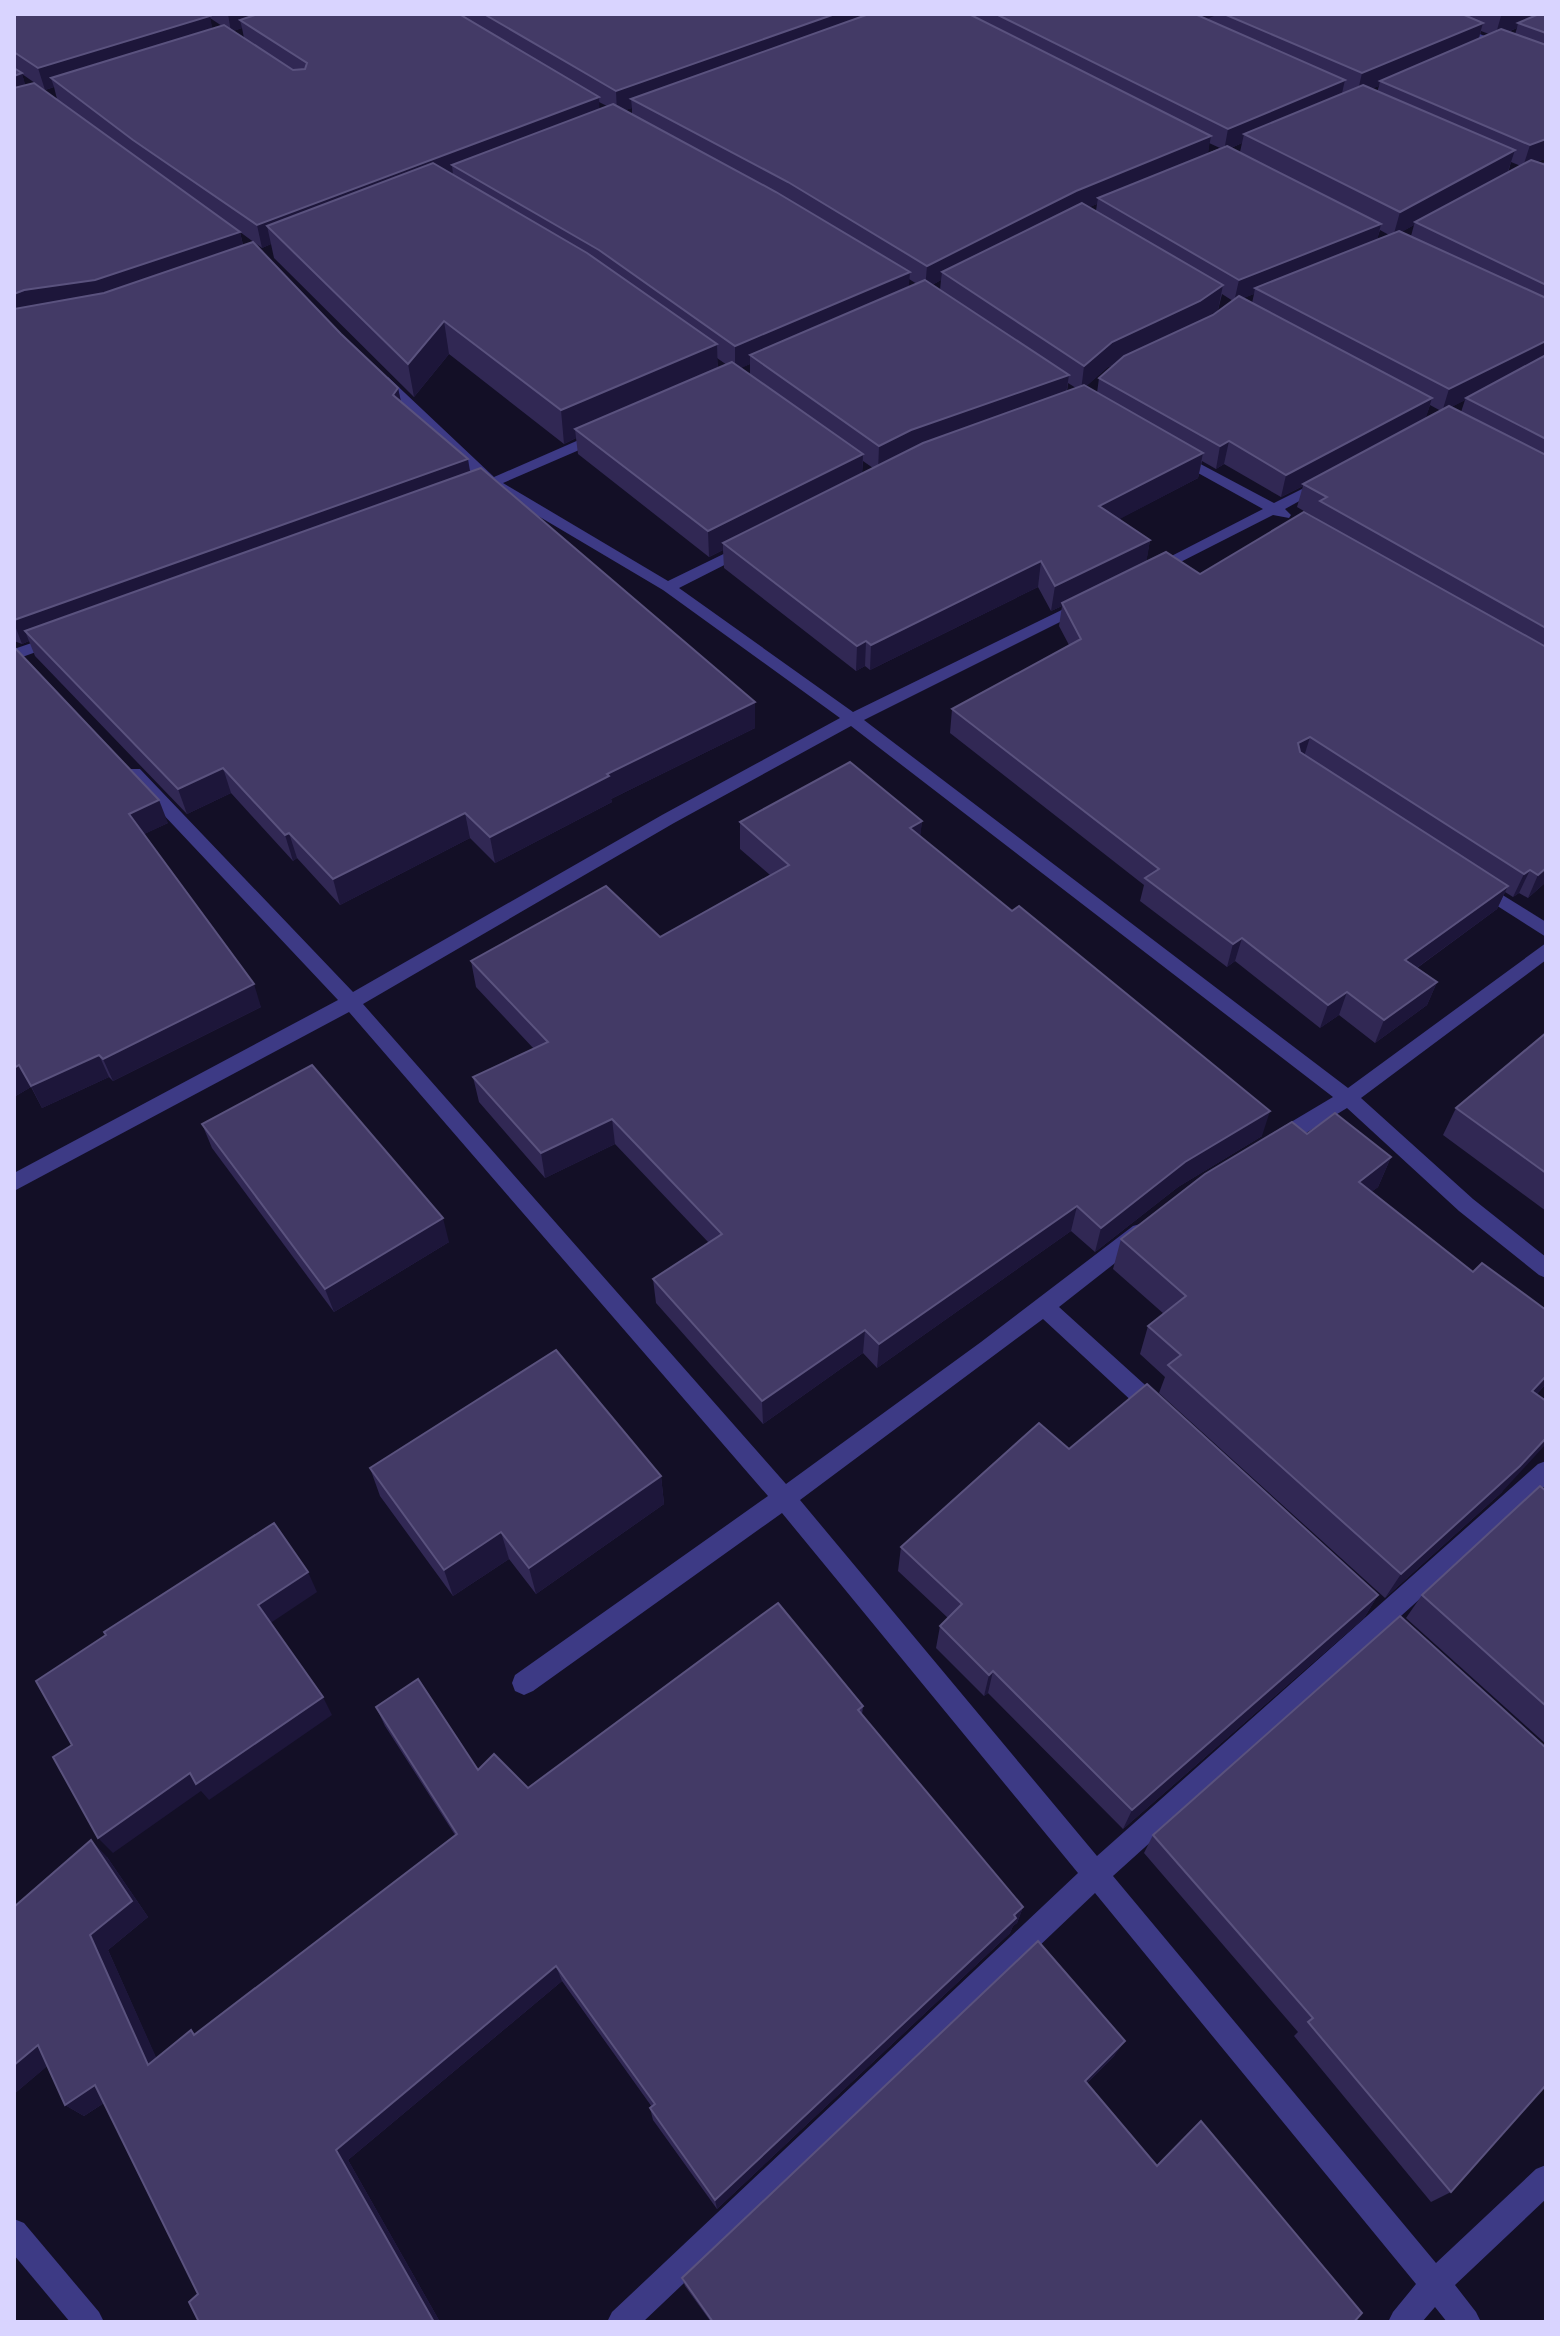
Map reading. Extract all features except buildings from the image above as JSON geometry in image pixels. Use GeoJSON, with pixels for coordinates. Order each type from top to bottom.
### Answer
{"type":"FeatureCollection","features":[{"type":"Feature","properties":{"kind":"street"},"geometry":{"type":"LineString","coordinates":[[1420,14],[1489,48],[1546,64]]}},
{"type":"Feature","properties":{"kind":"street"},"geometry":{"type":"LineString","coordinates":[[1489,48],[1521,34]]}},
{"type":"Feature","properties":{"kind":"street"},"geometry":{"type":"LineString","coordinates":[[376,374],[492,483],[668,587],[852,719],[1348,1098],[1466,1205],[1546,1269]]}},
{"type":"Feature","properties":{"kind":"street"},"geometry":{"type":"LineString","coordinates":[[466,493],[620,427]]}},
{"type":"Feature","properties":{"kind":"street"},"geometry":{"type":"LineString","coordinates":[[1165,449],[1302,526]]}},
{"type":"Feature","properties":{"kind":"street"},"geometry":{"type":"LineString","coordinates":[[1133,581],[1344,473]]}},
{"type":"Feature","properties":{"kind":"street"},"geometry":{"type":"LineString","coordinates":[[668,587],[766,538]]}},
{"type":"Feature","properties":{"kind":"street"},"geometry":{"type":"LineString","coordinates":[[14,1183],[351,1002],[668,819],[852,719],[1105,595]]}},
{"type":"Feature","properties":{"kind":"street"},"geometry":{"type":"LineString","coordinates":[[41,675],[16,652],[63,637]]}},
{"type":"Feature","properties":{"kind":"street"},"geometry":{"type":"LineString","coordinates":[[116,754],[351,1002],[785,1499],[1466,2322]]}},
{"type":"Feature","properties":{"kind":"street"},"geometry":{"type":"LineString","coordinates":[[1469,880],[1546,931]]}},
{"type":"Feature","properties":{"kind":"street"},"geometry":{"type":"LineString","coordinates":[[1254,1155],[1348,1098],[1546,950]]}},
{"type":"Feature","properties":{"kind":"street"},"geometry":{"type":"LineString","coordinates":[[524,1683],[785,1499],[1045,1307],[1151,1223]]}},
{"type":"Feature","properties":{"kind":"street"},"geometry":{"type":"LineString","coordinates":[[1045,1307],[1174,1425]]}},
{"type":"Feature","properties":{"kind":"street"},"geometry":{"type":"LineString","coordinates":[[622,2322],[1096,1874],[1546,1471]]}},
{"type":"Feature","properties":{"kind":"street"},"geometry":{"type":"LineString","coordinates":[[1403,2322],[1434,2285],[1546,2179]]}},
{"type":"Feature","properties":{"kind":"street"},"geometry":{"type":"LineString","coordinates":[[14,2233],[89,2322]]}}]}
